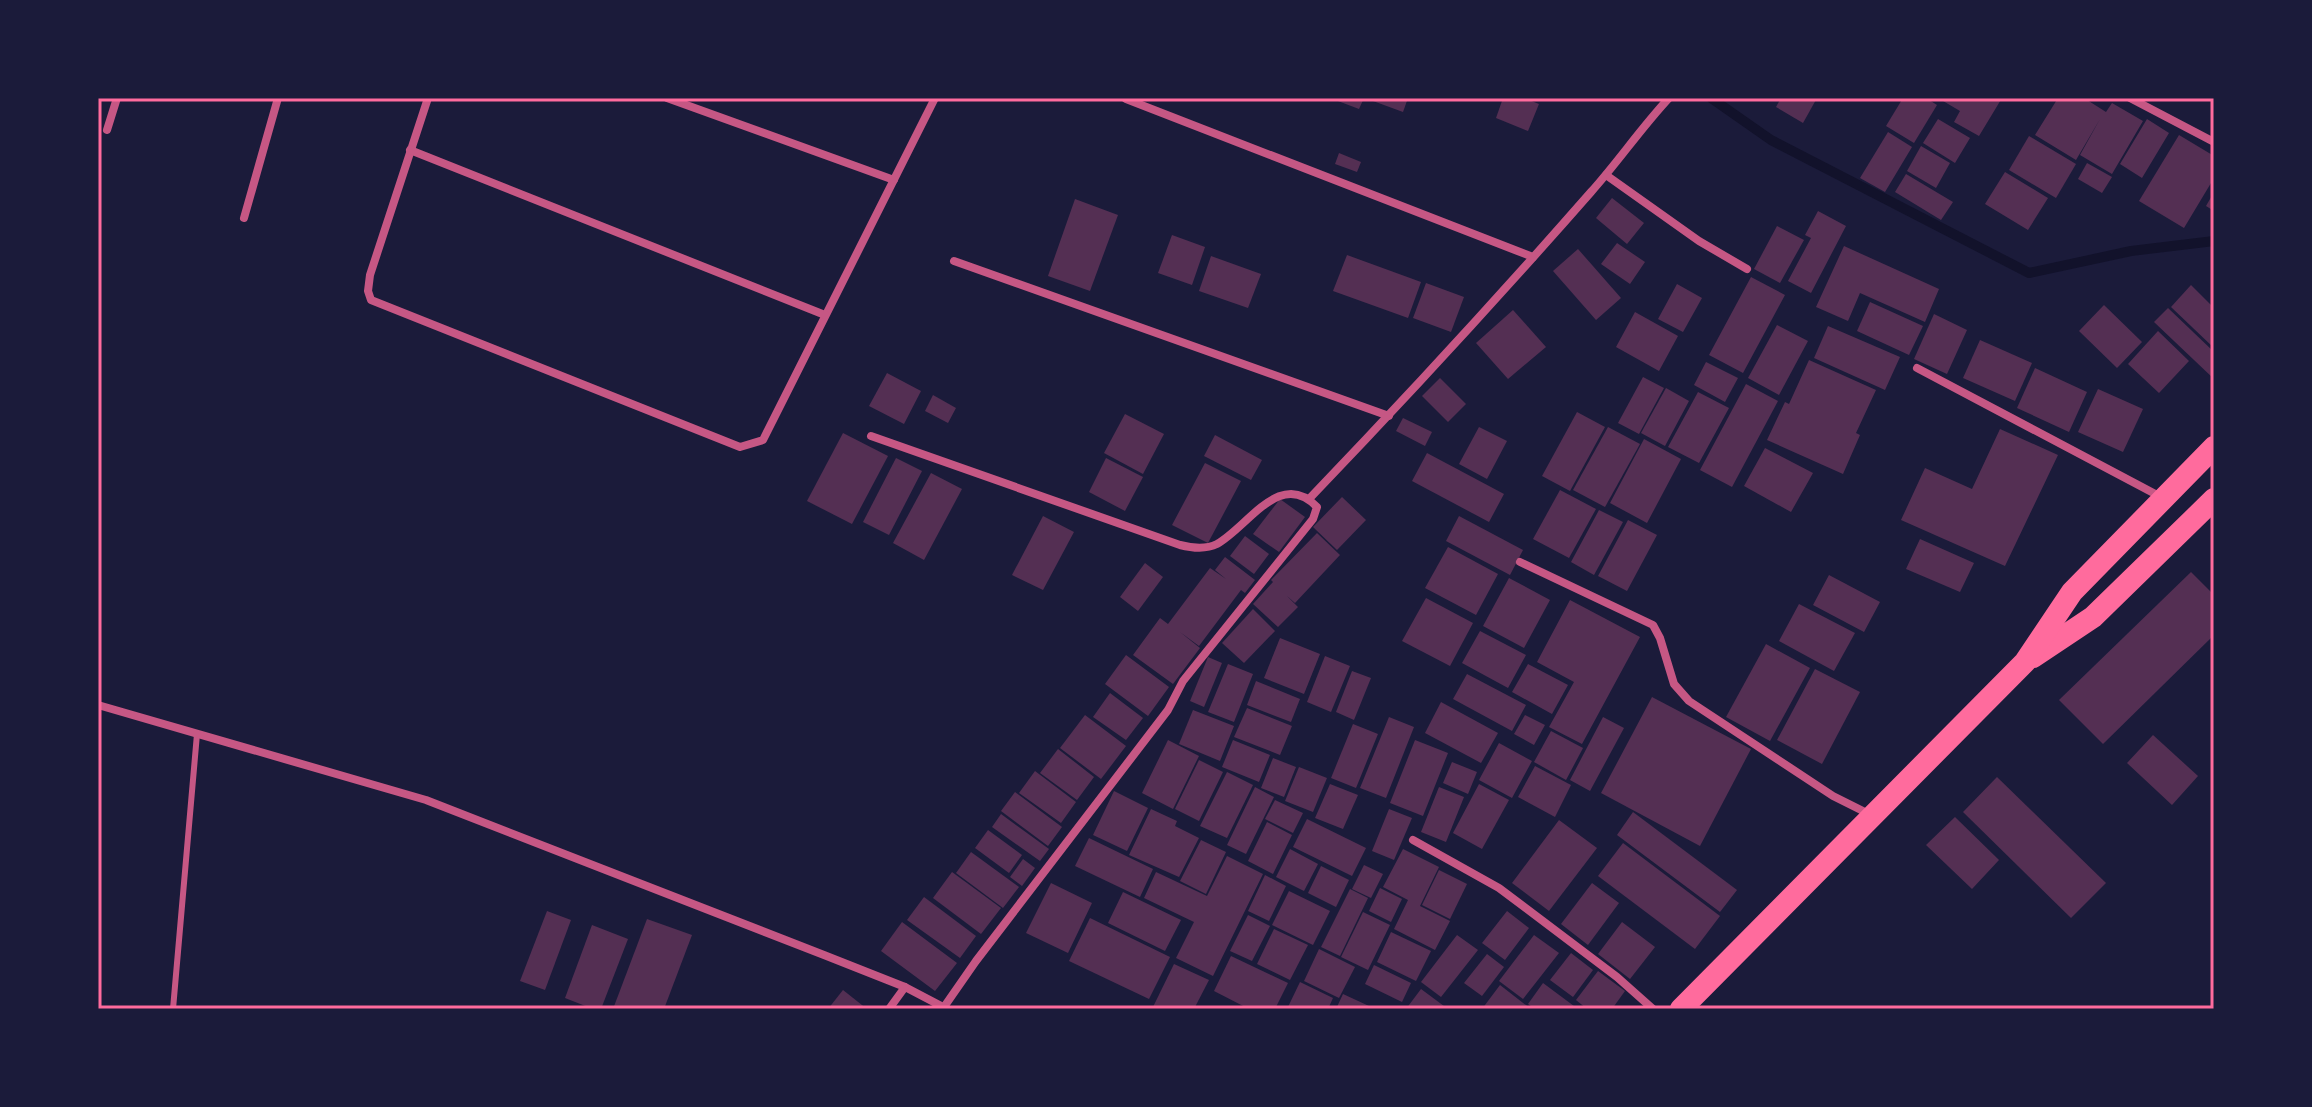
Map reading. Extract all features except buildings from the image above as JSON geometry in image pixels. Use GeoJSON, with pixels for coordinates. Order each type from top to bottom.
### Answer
{"type":"FeatureCollection","features":[{"type":"Feature","properties":{"kind":"highway"},"geometry":{"type":"LineString","coordinates":[[1681,1009],[2025,662],[2072,592],[2214,447]]}},
{"type":"Feature","properties":{"kind":"highway"},"geometry":{"type":"LineString","coordinates":[[2025,662],[2093,617],[2208,509]]}},
{"type":"Feature","properties":{"kind":"street"},"geometry":{"type":"LineString","coordinates":[[107,130],[117,98]]}},
{"type":"Feature","properties":{"kind":"street"},"geometry":{"type":"LineString","coordinates":[[244,218],[278,98]]}},
{"type":"Feature","properties":{"kind":"street"},"geometry":{"type":"LineString","coordinates":[[428,98],[370,275],[368,291],[371,300],[740,447],[763,440],[935,98]]}},
{"type":"Feature","properties":{"kind":"street"},"geometry":{"type":"LineString","coordinates":[[667,98],[894,180]]}},
{"type":"Feature","properties":{"kind":"street"},"geometry":{"type":"LineString","coordinates":[[1309,499],[1533,257],[1669,98]]}},
{"type":"Feature","properties":{"kind":"street"},"geometry":{"type":"LineString","coordinates":[[2130,98],[2214,142]]}},
{"type":"Feature","properties":{"kind":"street"},"geometry":{"type":"LineString","coordinates":[[1126,99],[1533,257]]}},
{"type":"Feature","properties":{"kind":"street"},"geometry":{"type":"LineString","coordinates":[[410,150],[825,315]]}},
{"type":"Feature","properties":{"kind":"street"},"geometry":{"type":"LineString","coordinates":[[1606,175],[1699,241],[1747,269]]}},
{"type":"Feature","properties":{"kind":"street"},"geometry":{"type":"LineString","coordinates":[[954,261],[1389,416]]}},
{"type":"Feature","properties":{"kind":"street"},"geometry":{"type":"LineString","coordinates":[[1917,368],[2165,499]]}},
{"type":"Feature","properties":{"kind":"street"},"geometry":{"type":"LineString","coordinates":[[98,705],[426,800],[905,987],[946,1008],[976,961],[1168,710],[1183,681],[1313,519],[1317,507],[1309,499],[1292,493],[1270,501],[1217,544],[1199,549],[1180,545],[871,436]]}},
{"type":"Feature","properties":{"kind":"street"},"geometry":{"type":"LineString","coordinates":[[1520,562],[1653,625],[1674,684],[1689,701],[1833,796],[1872,815]]}},
{"type":"Feature","properties":{"kind":"street"},"geometry":{"type":"LineString","coordinates":[[1413,840],[1499,888],[1617,977],[1653,1009]]}},
{"type":"Feature","properties":{"kind":"street"},"geometry":{"type":"LineString","coordinates":[[889,1009],[905,987]]}},
{"type":"Feature","properties":{"kind":"lane"},"geometry":{"type":"LineString","coordinates":[[173,1009],[197,734]]}},
{"type":"Feature","properties":{"kind":"waterway"},"geometry":{"type":"LineString","coordinates":[[1711,98],[1771,140],[2029,273],[2131,251],[2214,241]]}}]}
